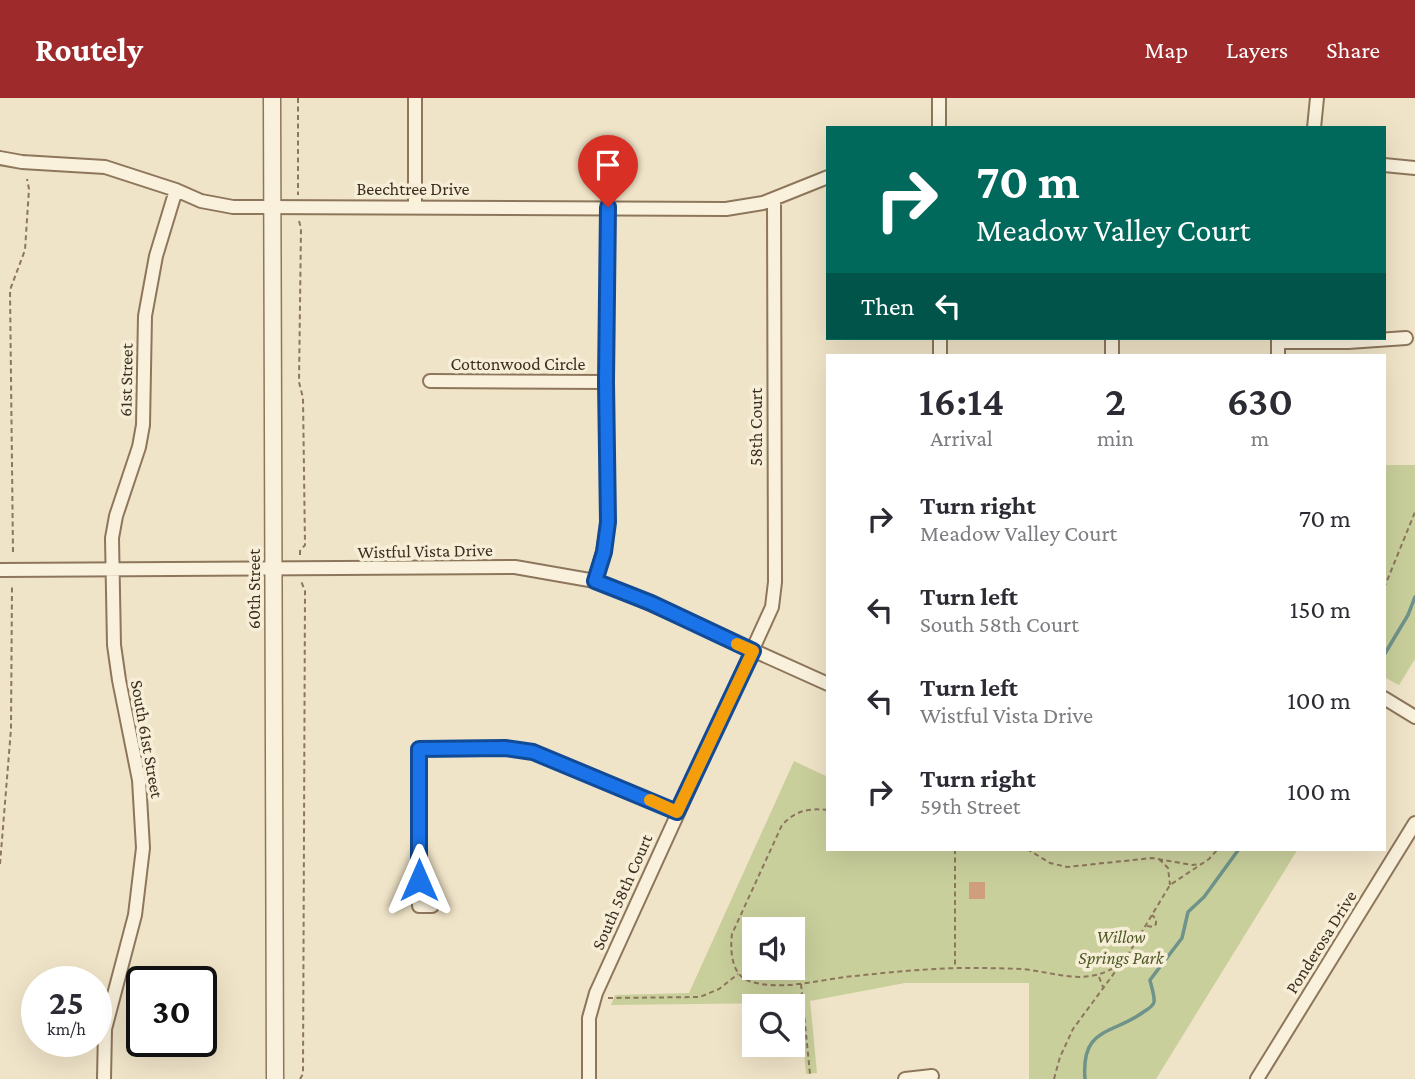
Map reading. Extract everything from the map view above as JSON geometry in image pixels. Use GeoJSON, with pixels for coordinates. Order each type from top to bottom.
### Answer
{"type":"FeatureCollection","features":[{"type":"Feature","properties":{"kind":"street","name":"60th Street"},"geometry":{"type":"LineString","coordinates":[[272,98],[275,1079]]}},
{"type":"Feature","properties":{"kind":"street"},"geometry":{"type":"LineString","coordinates":[[415,98],[415,207]]}},
{"type":"Feature","properties":{"kind":"street"},"geometry":{"type":"LineString","coordinates":[[939,98],[939,126]]}},
{"type":"Feature","properties":{"kind":"street"},"geometry":{"type":"LineString","coordinates":[[1314,126],[1317,98]]}},
{"type":"Feature","properties":{"kind":"street","name":"Beechtree Drive"},"geometry":{"type":"LineString","coordinates":[[0,158],[22,162],[105,167],[201,201],[233,207],[726,209],[745,208],[774,200],[826,178]]}},
{"type":"Feature","properties":{"kind":"street"},"geometry":{"type":"LineString","coordinates":[[1386,165],[1415,168]]}},
{"type":"Feature","properties":{"kind":"street","name":"61st Street"},"geometry":{"type":"LineString","coordinates":[[111,570],[116,516],[139,447],[143,425],[143,346],[149,286],[176,190]]}},
{"type":"Feature","properties":{"kind":"street","name":"58th Court"},"geometry":{"type":"LineString","coordinates":[[753,651],[769,615],[775,591],[774,200]]}},
{"type":"Feature","properties":{"kind":"street"},"geometry":{"type":"LineString","coordinates":[[595,581],[607,535],[608,207]]}},
{"type":"Feature","properties":{"kind":"street"},"geometry":{"type":"LineString","coordinates":[[1386,339],[1406,338]]}},
{"type":"Feature","properties":{"kind":"street"},"geometry":{"type":"LineString","coordinates":[[1278,345],[1375,340]]}},
{"type":"Feature","properties":{"kind":"street","name":"Cottonwood Circle"},"geometry":{"type":"LineString","coordinates":[[430,381],[606,382]]}},
{"type":"Feature","properties":{"kind":"street","name":"Wistful Vista Drive"},"geometry":{"type":"LineString","coordinates":[[0,570],[515,567],[595,581],[651,603],[826,683]]}},
{"type":"Feature","properties":{"kind":"street","name":"South 61st Street"},"geometry":{"type":"LineString","coordinates":[[104,1079],[105,1029],[135,915],[143,848],[139,780],[114,645],[111,570]]}},
{"type":"Feature","properties":{"kind":"street","name":"South 58th Court"},"geometry":{"type":"LineString","coordinates":[[589,1079],[589,1017],[596,993],[753,651]]}},
{"type":"Feature","properties":{"kind":"street"},"geometry":{"type":"LineString","coordinates":[[1386,699],[1415,717]]}},
{"type":"Feature","properties":{"kind":"street"},"geometry":{"type":"LineString","coordinates":[[432,906],[419,906],[419,749],[505,748],[533,752],[677,812]]}},
{"type":"Feature","properties":{"kind":"street","name":"Ponderosa Drive"},"geometry":{"type":"LineString","coordinates":[[1257,1079],[1415,823]]}},
{"type":"Feature","properties":{"kind":"street"},"geometry":{"type":"LineString","coordinates":[[905,1079],[932,1076]]}},
{"type":"Feature","properties":{"kind":"path"},"geometry":{"type":"LineString","coordinates":[[298,98],[298,188]]}},
{"type":"Feature","properties":{"kind":"path"},"geometry":{"type":"LineString","coordinates":[[13,552],[10,290],[25,250],[29,189],[27,179]]}},
{"type":"Feature","properties":{"kind":"path"},"geometry":{"type":"LineString","coordinates":[[299,225],[299,382],[303,398],[305,545],[300,551]]}},
{"type":"Feature","properties":{"kind":"path"},"geometry":{"type":"LineString","coordinates":[[1386,582],[1415,512]]}},
{"type":"Feature","properties":{"kind":"path"},"geometry":{"type":"LineString","coordinates":[[300,1079],[303,1074],[304,619],[304,591],[301,583]]}},
{"type":"Feature","properties":{"kind":"path"},"geometry":{"type":"LineString","coordinates":[[0,864],[11,729],[12,585]]}},
{"type":"Feature","properties":{"kind":"path"},"geometry":{"type":"LineString","coordinates":[[826,810],[804,810],[782,825],[732,934],[731,954],[739,973],[747,981],[801,983],[910,970],[956,968],[1018,969],[1077,978],[1098,976],[1121,964]]}},
{"type":"Feature","properties":{"kind":"path"},"geometry":{"type":"LineString","coordinates":[[955,851],[956,968]]}},
{"type":"Feature","properties":{"kind":"path"},"geometry":{"type":"LineString","coordinates":[[1030,851],[1050,863],[1067,867],[1159,859],[1203,864]]}},
{"type":"Feature","properties":{"kind":"path"},"geometry":{"type":"LineString","coordinates":[[1054,1079],[1060,1057],[1073,1029],[1121,964],[1170,886],[1203,864],[1216,851]]}},
{"type":"Feature","properties":{"kind":"path"},"geometry":{"type":"LineString","coordinates":[[1159,859],[1168,869],[1170,886]]}},
{"type":"Feature","properties":{"kind":"path"},"geometry":{"type":"LineString","coordinates":[[1146,926],[1153,927],[1156,924],[1152,915]]}},
{"type":"Feature","properties":{"kind":"path"},"geometry":{"type":"LineString","coordinates":[[596,993],[609,998],[692,998],[710,994],[739,973]]}},
{"type":"Feature","properties":{"kind":"path"},"geometry":{"type":"LineString","coordinates":[[1098,976],[1103,989]]}},
{"type":"Feature","properties":{"kind":"path"},"geometry":{"type":"LineString","coordinates":[[801,983],[810,1074]]}},
{"type":"Feature","properties":{"kind":"green space"},"geometry":{"type":"Polygon","coordinates":[[[1386,465],[1415,465],[1415,659],[1399,685],[1386,678],[1386,465]]]}},
{"type":"Feature","properties":{"kind":"green space","name":"Willow Springs Park"},"geometry":{"type":"Polygon","coordinates":[[[794,761],[826,776],[826,851],[1297,851],[1156,1079],[1029,1079],[1029,983],[905,983],[810,1001],[817,1073],[806,1074],[805,994],[742,994],[742,1004],[611,1005],[615,995],[689,993],[794,761]]]}},
{"type":"Feature","properties":{"kind":"building"},"geometry":{"type":"Polygon","coordinates":[[[969,882],[985,882],[985,899],[969,899],[969,882]]]}},
{"type":"Feature","properties":{"kind":"waterway"},"geometry":{"type":"LineString","coordinates":[[1386,652],[1408,615],[1415,597]]}},
{"type":"Feature","properties":{"kind":"waterway"},"geometry":{"type":"LineString","coordinates":[[1085,1079],[1085,1062],[1093,1041],[1151,1007],[1154,997],[1150,980],[1182,938],[1188,912],[1204,897],[1238,851]]}},
{"type":"Feature","properties":{"kind":"slow traffic"},"geometry":{"type":"LineString","coordinates":[[650,800],[677,812],[753,651],[737,644]]}},
{"type":"Feature","properties":{"kind":"route"},"geometry":{"type":"LineString","coordinates":[[419,880],[419,749],[505,748],[533,752],[677,812],[753,651],[651,603],[595,581],[604,552],[608,522],[608,207]]}}]}
